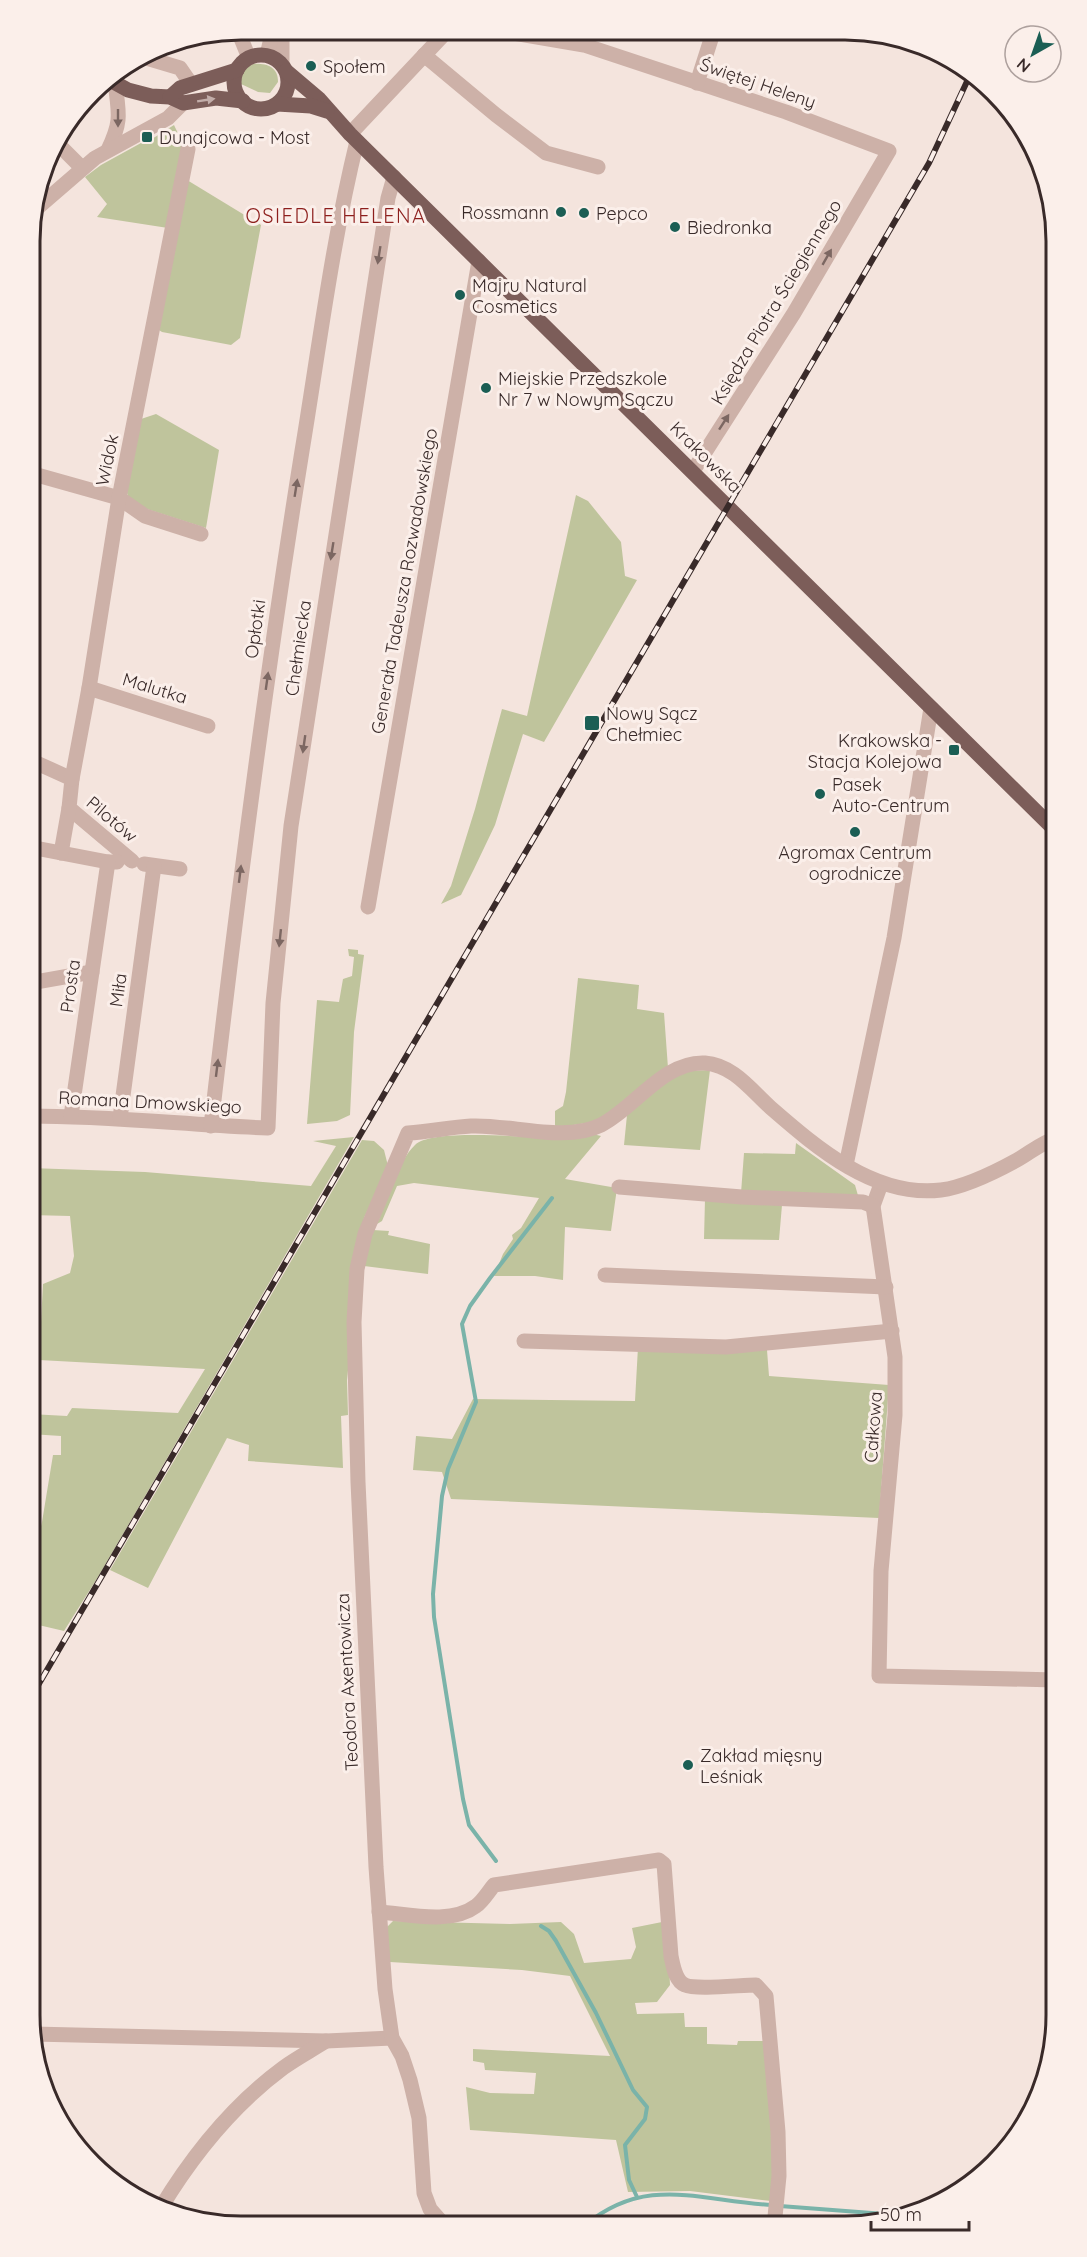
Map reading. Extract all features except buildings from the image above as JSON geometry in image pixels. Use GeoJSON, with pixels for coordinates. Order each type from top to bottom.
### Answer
{"type":"FeatureCollection","features":[{"type":"Feature","properties":{"kind":"main road"},"geometry":{"type":"LineString","coordinates":[[177,100],[180,88],[237,70],[249,58],[267,55],[284,68],[288,78],[286,93],[277,104]]}},
{"type":"Feature","properties":{"kind":"main road","name":"Krakowska"},"geometry":{"type":"LineString","coordinates":[[284,68],[319,99],[327,111],[353,137],[1046,821]]}},
{"type":"Feature","properties":{"kind":"main road"},"geometry":{"type":"LineString","coordinates":[[237,70],[235,86],[243,101],[248,105],[263,109],[277,104],[311,106],[327,111]]}},
{"type":"Feature","properties":{"kind":"main road"},"geometry":{"type":"LineString","coordinates":[[117,84],[139,94],[177,100],[216,98],[243,101]]}},
{"type":"Feature","properties":{"kind":"street","name":"Świętej Heleny"},"geometry":{"type":"LineString","coordinates":[[566,40],[697,83],[889,151]]}},
{"type":"Feature","properties":{"kind":"street"},"geometry":{"type":"LineString","coordinates":[[697,83],[711,40]]}},
{"type":"Feature","properties":{"kind":"street"},"geometry":{"type":"LineString","coordinates":[[242,41],[249,58]]}},
{"type":"Feature","properties":{"kind":"street"},"geometry":{"type":"LineString","coordinates":[[267,55],[270,41]]}},
{"type":"Feature","properties":{"kind":"street"},"geometry":{"type":"LineString","coordinates":[[283,41],[284,68]]}},
{"type":"Feature","properties":{"kind":"street"},"geometry":{"type":"LineString","coordinates":[[353,137],[438,41]]}},
{"type":"Feature","properties":{"kind":"street"},"geometry":{"type":"LineString","coordinates":[[424,55],[546,153],[598,167]]}},
{"type":"Feature","properties":{"kind":"street"},"geometry":{"type":"LineString","coordinates":[[155,61],[180,68],[191,84]]}},
{"type":"Feature","properties":{"kind":"street"},"geometry":{"type":"LineString","coordinates":[[108,150],[118,130],[120,117],[113,87]]}},
{"type":"Feature","properties":{"kind":"street"},"geometry":{"type":"LineString","coordinates":[[45,201],[82,168],[108,150],[168,118],[177,100]]}},
{"type":"Feature","properties":{"kind":"street","name":"Opłotki"},"geometry":{"type":"LineString","coordinates":[[210,1126],[242,864],[280,591],[353,137]]}},
{"type":"Feature","properties":{"kind":"street"},"geometry":{"type":"LineString","coordinates":[[63,149],[82,168]]}},
{"type":"Feature","properties":{"kind":"street","name":"Widok"},"geometry":{"type":"LineString","coordinates":[[72,779],[119,498],[188,150]]}},
{"type":"Feature","properties":{"kind":"street","name":"Księdza Piotra Ściegiennego"},"geometry":{"type":"LineString","coordinates":[[693,471],[794,313],[889,151]]}},
{"type":"Feature","properties":{"kind":"street","name":"Chełmiecka"},"geometry":{"type":"LineString","coordinates":[[268,1128],[273,1004],[291,826],[386,210],[394,177]]}},
{"type":"Feature","properties":{"kind":"street","name":"Generała Tadeusza Rozwadowskiego"},"geometry":{"type":"LineString","coordinates":[[368,907],[479,261]]}},
{"type":"Feature","properties":{"kind":"street"},"geometry":{"type":"LineString","coordinates":[[41,476],[119,498],[145,516],[201,534]]}},
{"type":"Feature","properties":{"kind":"street","name":"Malutka"},"geometry":{"type":"LineString","coordinates":[[89,688],[208,726]]}},
{"type":"Feature","properties":{"kind":"street"},"geometry":{"type":"LineString","coordinates":[[931,708],[894,938],[846,1165],[881,1184],[942,1190],[1016,1161],[1046,1142]]}},
{"type":"Feature","properties":{"kind":"street","name":"Pilotów"},"geometry":{"type":"LineString","coordinates":[[41,765],[72,779],[69,808],[132,861]]}},
{"type":"Feature","properties":{"kind":"street"},"geometry":{"type":"LineString","coordinates":[[61,853],[69,808]]}},
{"type":"Feature","properties":{"kind":"street"},"geometry":{"type":"LineString","coordinates":[[41,849],[108,862],[132,861],[154,867],[180,869]]}},
{"type":"Feature","properties":{"kind":"street","name":"Prosta"},"geometry":{"type":"LineString","coordinates":[[71,1116],[108,862]]}},
{"type":"Feature","properties":{"kind":"street","name":"Miła"},"geometry":{"type":"LineString","coordinates":[[120,1118],[154,867]]}},
{"type":"Feature","properties":{"kind":"street"},"geometry":{"type":"LineString","coordinates":[[41,981],[92,972]]}},
{"type":"Feature","properties":{"kind":"street","name":"Teodora Axentowicza"},"geometry":{"type":"LineString","coordinates":[[436,2216],[430,2209],[424,2193],[419,2118],[410,2080],[402,2056],[392,2038],[385,1989],[379,1912],[361,1548],[354,1294],[365,1233],[408,1133],[473,1126],[567,1132],[585,1130],[612,1119],[666,1076],[689,1065],[703,1063],[732,1072],[810,1140],[846,1165]]}},
{"type":"Feature","properties":{"kind":"street","name":"Romana Dmowskiego"},"geometry":{"type":"LineString","coordinates":[[41,1116],[120,1118],[210,1126],[268,1128]]}},
{"type":"Feature","properties":{"kind":"street","name":"Całkowa"},"geometry":{"type":"LineString","coordinates":[[881,1184],[873,1206],[895,1357],[895,1415],[881,1571],[879,1676],[1046,1680]]}},
{"type":"Feature","properties":{"kind":"street"},"geometry":{"type":"LineString","coordinates":[[619,1187],[742,1197],[863,1202],[873,1206]]}},
{"type":"Feature","properties":{"kind":"street"},"geometry":{"type":"LineString","coordinates":[[605,1275],[886,1287]]}},
{"type":"Feature","properties":{"kind":"street"},"geometry":{"type":"LineString","coordinates":[[524,1341],[726,1347],[892,1331]]}},
{"type":"Feature","properties":{"kind":"street"},"geometry":{"type":"LineString","coordinates":[[379,1912],[442,1917],[462,1913],[476,1906],[494,1885],[659,1860],[664,1864],[673,1968],[680,1981],[685,1985],[696,1986],[756,1985],[766,1996],[778,2132],[775,2216]]}},
{"type":"Feature","properties":{"kind":"street"},"geometry":{"type":"LineString","coordinates":[[41,2034],[326,2041],[392,2038]]}},
{"type":"Feature","properties":{"kind":"street"},"geometry":{"type":"LineString","coordinates":[[165,2201],[199,2151],[239,2106],[283,2068],[326,2041]]}},
{"type":"Feature","properties":{"kind":"green space"},"geometry":{"type":"Polygon","coordinates":[[[251,64],[266,65],[276,72],[278,82],[270,93],[258,92],[241,84],[241,72],[251,64]]]}},
{"type":"Feature","properties":{"kind":"green space"},"geometry":{"type":"Polygon","coordinates":[[[174,125],[185,148],[168,228],[97,217],[107,204],[85,177],[101,165],[141,143],[144,144],[174,125]]]}},
{"type":"Feature","properties":{"kind":"green space"},"geometry":{"type":"Polygon","coordinates":[[[187,180],[261,225],[240,338],[231,345],[159,330],[187,180]]]}},
{"type":"Feature","properties":{"kind":"green space"},"geometry":{"type":"Polygon","coordinates":[[[156,414],[219,450],[206,528],[131,504],[127,493],[141,419],[156,414]]]}},
{"type":"Feature","properties":{"kind":"green space"},"geometry":{"type":"Polygon","coordinates":[[[576,495],[588,501],[621,542],[625,576],[637,580],[544,742],[523,734],[495,825],[474,869],[461,895],[441,904],[451,886],[502,709],[527,716],[576,495]]]}},
{"type":"Feature","properties":{"kind":"green space"},"geometry":{"type":"Polygon","coordinates":[[[348,949],[358,950],[358,954],[364,955],[354,1032],[350,1115],[337,1121],[307,1124],[317,1000],[339,1002],[343,979],[352,976],[354,957],[349,956],[348,949]]]}},
{"type":"Feature","properties":{"kind":"green space"},"geometry":{"type":"Polygon","coordinates":[[[578,978],[639,985],[637,1009],[664,1013],[668,1068],[599,1121],[555,1128],[555,1111],[563,1106],[566,1092],[578,978]]]}},
{"type":"Feature","properties":{"kind":"green space"},"geometry":{"type":"Polygon","coordinates":[[[710,1070],[700,1150],[624,1145],[627,1115],[666,1082],[686,1071],[710,1070]]]}},
{"type":"Feature","properties":{"kind":"green space"},"geometry":{"type":"Polygon","coordinates":[[[593,1134],[601,1136],[565,1179],[617,1188],[611,1231],[565,1227],[563,1280],[535,1276],[494,1276],[503,1254],[513,1239],[512,1235],[521,1228],[539,1198],[414,1183],[397,1186],[382,1221],[377,1224],[403,1161],[415,1145],[425,1140],[460,1135],[556,1138],[593,1134]]]}},
{"type":"Feature","properties":{"kind":"green space"},"geometry":{"type":"Polygon","coordinates":[[[354,1137],[98,1577],[64,1631],[40,1625],[40,1529],[53,1455],[61,1455],[61,1436],[40,1435],[40,1415],[67,1416],[72,1408],[178,1413],[205,1369],[40,1360],[43,1284],[70,1273],[74,1256],[70,1216],[40,1215],[40,1168],[145,1172],[311,1186],[336,1146],[313,1141],[354,1137]]]}},
{"type":"Feature","properties":{"kind":"green space"},"geometry":{"type":"Polygon","coordinates":[[[362,1140],[374,1141],[384,1150],[388,1166],[364,1218],[347,1380],[348,1415],[341,1416],[343,1468],[248,1461],[249,1445],[227,1438],[148,1588],[110,1570],[362,1140]]]}},
{"type":"Feature","properties":{"kind":"green space"},"geometry":{"type":"Polygon","coordinates":[[[796,1143],[855,1185],[859,1199],[741,1193],[744,1153],[795,1154],[796,1143]]]}},
{"type":"Feature","properties":{"kind":"green space"},"geometry":{"type":"Polygon","coordinates":[[[705,1199],[782,1205],[779,1240],[704,1239],[705,1199]]]}},
{"type":"Feature","properties":{"kind":"green space"},"geometry":{"type":"Polygon","coordinates":[[[373,1230],[389,1231],[388,1235],[430,1244],[428,1274],[364,1266],[373,1230]]]}},
{"type":"Feature","properties":{"kind":"green space"},"geometry":{"type":"Polygon","coordinates":[[[638,1347],[767,1350],[769,1376],[889,1385],[879,1518],[451,1499],[442,1472],[413,1470],[416,1436],[452,1439],[473,1399],[635,1401],[638,1347]]]}},
{"type":"Feature","properties":{"kind":"green space"},"geometry":{"type":"Polygon","coordinates":[[[393,1921],[510,1924],[561,1922],[574,1934],[584,1963],[631,1959],[636,1947],[632,1928],[667,1921],[670,1985],[657,2002],[635,2003],[637,2014],[684,2013],[685,2027],[707,2027],[707,2044],[737,2045],[738,2041],[765,2041],[776,2146],[771,2201],[690,2191],[628,2192],[616,2140],[470,2130],[466,2087],[490,2093],[534,2094],[536,2073],[485,2070],[484,2063],[473,2061],[473,2049],[610,2056],[570,1976],[522,1970],[390,1962],[386,1928],[393,1921]]]}},
{"type":"Feature","properties":{"kind":"waterway"},"geometry":{"type":"LineString","coordinates":[[496,1861],[469,1825],[434,1617],[433,1594],[442,1496],[448,1469],[476,1402],[462,1324],[470,1306],[552,1198]]}},
{"type":"Feature","properties":{"kind":"waterway"},"geometry":{"type":"LineString","coordinates":[[541,1926],[549,1931],[556,1941],[596,2013],[633,2090],[647,2107],[645,2119],[625,2145],[629,2180],[637,2197]]}},
{"type":"Feature","properties":{"kind":"waterway"},"geometry":{"type":"LineString","coordinates":[[598,2216],[630,2200],[653,2195],[676,2194],[773,2205]]}},
{"type":"Feature","properties":{"kind":"waterway"},"geometry":{"type":"LineString","coordinates":[[780,2206],[879,2214]]}},
{"type":"Feature","properties":{"kind":"railway"},"geometry":{"type":"LineString","coordinates":[[40,1682],[929,163],[967,82]]}},
{"type":"Feature","properties":{"kind":"place","name":"Społem"},"geometry":{"type":"Point","coordinates":[311,66]}},
{"type":"Feature","properties":{"kind":"place","name":"Dunajcowa - Most"},"geometry":{"type":"Point","coordinates":[147,137]}},
{"type":"Feature","properties":{"kind":"place","name":"Rossmann"},"geometry":{"type":"Point","coordinates":[561,212]}},
{"type":"Feature","properties":{"kind":"place","name":"Pepco"},"geometry":{"type":"Point","coordinates":[584,213]}},
{"type":"Feature","properties":{"kind":"place","name":"Biedronka"},"geometry":{"type":"Point","coordinates":[675,227]}},
{"type":"Feature","properties":{"kind":"place","name":"Majru Natural Cosmetics"},"geometry":{"type":"Point","coordinates":[460,295]}},
{"type":"Feature","properties":{"kind":"place","name":"Miejskie Przedszkole Nr 7 w Nowym Sączu"},"geometry":{"type":"Point","coordinates":[486,388]}},
{"type":"Feature","properties":{"kind":"place","name":"Nowy Sącz Chełmiec"},"geometry":{"type":"Point","coordinates":[592,723]}},
{"type":"Feature","properties":{"kind":"place","name":"Krakowska - Stacja Kolejowa"},"geometry":{"type":"Point","coordinates":[954,750]}},
{"type":"Feature","properties":{"kind":"place","name":"Pasek Auto-Centrum"},"geometry":{"type":"Point","coordinates":[820,794]}},
{"type":"Feature","properties":{"kind":"place","name":"Agromax Centrum ogrodnicze"},"geometry":{"type":"Point","coordinates":[855,832]}},
{"type":"Feature","properties":{"kind":"place","name":"Zakład mięsny Leśniak"},"geometry":{"type":"Point","coordinates":[688,1765]}},
{"type":"Feature","properties":{"kind":"district","name":"OSIEDLE HELENA"},"geometry":{"type":"Point","coordinates":[336,215]}}]}
